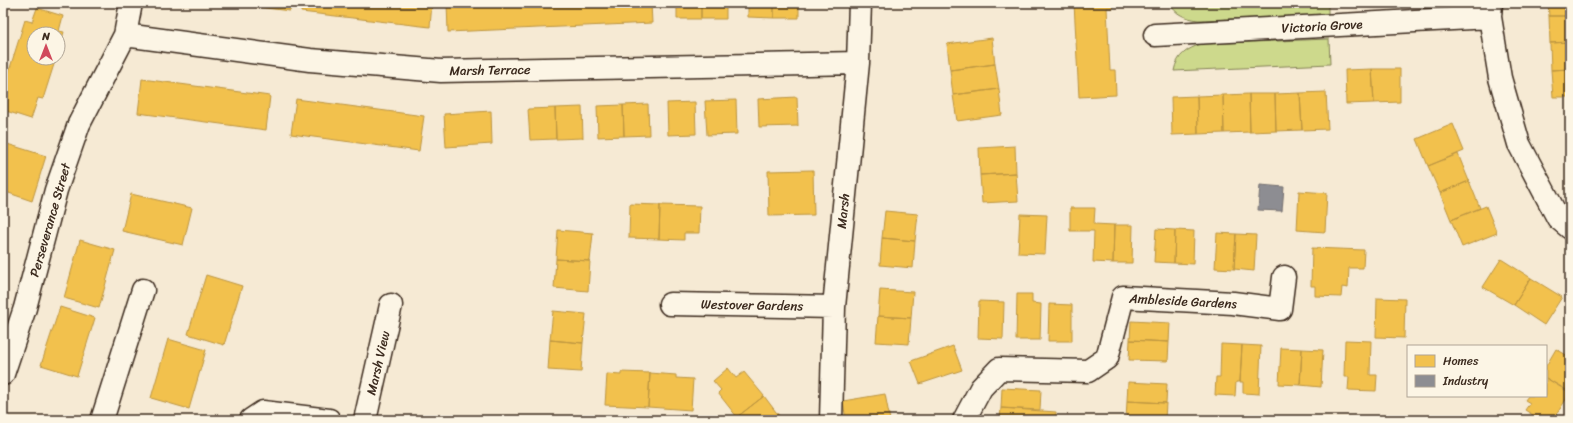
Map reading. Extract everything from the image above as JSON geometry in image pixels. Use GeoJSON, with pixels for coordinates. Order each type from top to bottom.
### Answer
{"type":"FeatureCollection","features":[{"type":"Feature","properties":{"kind":"street","name":"Perseverance Street"},"geometry":{"type":"LineString","coordinates":[[3,374],[25,308],[56,190],[71,146],[79,124],[125,35],[131,3]]}},
{"type":"Feature","properties":{"kind":"street","name":"Marsh"},"geometry":{"type":"LineString","coordinates":[[831,420],[834,307],[858,63],[860,3]]}},
{"type":"Feature","properties":{"kind":"street","name":"Victoria Grove"},"geometry":{"type":"LineString","coordinates":[[1154,35],[1491,10]]}},
{"type":"Feature","properties":{"kind":"street"},"geometry":{"type":"LineString","coordinates":[[1491,10],[1500,78],[1519,144],[1558,218],[1570,228]]}},
{"type":"Feature","properties":{"kind":"street","name":"Marsh Terrace"},"geometry":{"type":"LineString","coordinates":[[125,35],[310,60],[441,71],[858,63]]}},
{"type":"Feature","properties":{"kind":"street","name":"Ambleside Gardens"},"geometry":{"type":"LineString","coordinates":[[964,420],[981,388],[999,369],[1088,371],[1107,358],[1123,297],[1233,303],[1280,309],[1284,277]]}},
{"type":"Feature","properties":{"kind":"street"},"geometry":{"type":"LineString","coordinates":[[102,420],[143,290]]}},
{"type":"Feature","properties":{"kind":"street","name":"Westover Gardens"},"geometry":{"type":"LineString","coordinates":[[670,304],[834,307]]}},
{"type":"Feature","properties":{"kind":"street","name":"Marsh View"},"geometry":{"type":"LineString","coordinates":[[365,420],[391,305]]}},
{"type":"Feature","properties":{"kind":"street"},"geometry":{"type":"LineString","coordinates":[[251,420],[263,412],[329,420]]}},
{"type":"Feature","properties":{"kind":"green space"},"geometry":{"type":"Polygon","coordinates":[[[1170,3],[1328,3],[1328,16],[1198,20],[1181,15],[1172,7],[1170,3]]]}},
{"type":"Feature","properties":{"kind":"green space"},"geometry":{"type":"Polygon","coordinates":[[[1329,39],[1330,64],[1174,71],[1175,65],[1183,53],[1201,44],[1329,39]]]}},
{"type":"Feature","properties":{"kind":"building: Homes"},"geometry":{"type":"Polygon","coordinates":[[[225,3],[291,3],[290,11],[225,3]]]}},
{"type":"Feature","properties":{"kind":"building: Homes"},"geometry":{"type":"Polygon","coordinates":[[[302,3],[432,3],[430,27],[301,12],[302,3]]]}},
{"type":"Feature","properties":{"kind":"building: Homes"},"geometry":{"type":"Polygon","coordinates":[[[447,3],[651,3],[652,23],[448,32],[447,3]]]}},
{"type":"Feature","properties":{"kind":"building: Homes"},"geometry":{"type":"Polygon","coordinates":[[[677,3],[701,3],[701,19],[677,19],[677,3]]]}},
{"type":"Feature","properties":{"kind":"building: Homes"},"geometry":{"type":"Polygon","coordinates":[[[701,3],[726,3],[726,19],[701,19],[701,3]]]}},
{"type":"Feature","properties":{"kind":"building: Homes"},"geometry":{"type":"Polygon","coordinates":[[[748,3],[774,3],[774,18],[748,17],[748,3]]]}},
{"type":"Feature","properties":{"kind":"building: Homes"},"geometry":{"type":"Polygon","coordinates":[[[774,3],[799,3],[799,18],[774,18],[774,3]]]}},
{"type":"Feature","properties":{"kind":"building: Homes"},"geometry":{"type":"Polygon","coordinates":[[[1074,3],[1112,3],[1112,8],[1107,8],[1110,70],[1115,70],[1116,95],[1079,97],[1074,3]]]}},
{"type":"Feature","properties":{"kind":"building: Homes"},"geometry":{"type":"Polygon","coordinates":[[[1548,3],[1570,3],[1570,16],[1549,16],[1548,3]]]}},
{"type":"Feature","properties":{"kind":"building: Homes"},"geometry":{"type":"Polygon","coordinates":[[[37,8],[63,16],[60,26],[26,26],[26,66],[53,66],[43,99],[38,98],[31,119],[3,110],[9,89],[4,87],[25,20],[32,22],[37,8]]]}},
{"type":"Feature","properties":{"kind":"building: Homes"},"geometry":{"type":"Polygon","coordinates":[[[1549,16],[1570,16],[1570,42],[1550,43],[1549,16]]]}},
{"type":"Feature","properties":{"kind":"building: Homes"},"geometry":{"type":"Polygon","coordinates":[[[992,38],[995,64],[950,70],[947,44],[992,38]]]}},
{"type":"Feature","properties":{"kind":"building: Homes"},"geometry":{"type":"Polygon","coordinates":[[[1570,42],[1570,69],[1551,70],[1550,43],[1570,42]]]}},
{"type":"Feature","properties":{"kind":"building: Homes"},"geometry":{"type":"Polygon","coordinates":[[[995,64],[999,89],[953,95],[950,70],[995,64]]]}},
{"type":"Feature","properties":{"kind":"building: Homes"},"geometry":{"type":"Polygon","coordinates":[[[1372,69],[1374,103],[1346,104],[1345,70],[1372,69]]]}},
{"type":"Feature","properties":{"kind":"building: Homes"},"geometry":{"type":"Polygon","coordinates":[[[1372,69],[1400,69],[1400,102],[1374,103],[1372,69]]]}},
{"type":"Feature","properties":{"kind":"building: Homes"},"geometry":{"type":"Polygon","coordinates":[[[1570,69],[1570,97],[1553,97],[1551,70],[1570,69]]]}},
{"type":"Feature","properties":{"kind":"building: Homes"},"geometry":{"type":"Polygon","coordinates":[[[142,79],[270,96],[266,130],[138,113],[142,79]]]}},
{"type":"Feature","properties":{"kind":"building: Homes"},"geometry":{"type":"Polygon","coordinates":[[[999,89],[1002,115],[957,121],[953,95],[999,89]]]}},
{"type":"Feature","properties":{"kind":"building: Homes"},"geometry":{"type":"Polygon","coordinates":[[[1326,92],[1328,129],[1302,130],[1300,93],[1326,92]]]}},
{"type":"Feature","properties":{"kind":"building: Homes"},"geometry":{"type":"Polygon","coordinates":[[[1300,93],[1302,130],[1276,131],[1275,94],[1300,93]]]}},
{"type":"Feature","properties":{"kind":"building: Homes"},"geometry":{"type":"Polygon","coordinates":[[[1249,94],[1250,132],[1224,133],[1223,95],[1249,94]]]}},
{"type":"Feature","properties":{"kind":"building: Homes"},"geometry":{"type":"Polygon","coordinates":[[[1249,94],[1275,94],[1276,131],[1250,132],[1249,94]]]}},
{"type":"Feature","properties":{"kind":"building: Homes"},"geometry":{"type":"Polygon","coordinates":[[[1223,95],[1224,133],[1198,134],[1197,96],[1223,95]]]}},
{"type":"Feature","properties":{"kind":"building: Homes"},"geometry":{"type":"Polygon","coordinates":[[[1197,96],[1198,134],[1172,135],[1171,97],[1197,96]]]}},
{"type":"Feature","properties":{"kind":"building: Homes"},"geometry":{"type":"Polygon","coordinates":[[[797,97],[798,126],[759,127],[758,99],[797,97]]]}},
{"type":"Feature","properties":{"kind":"building: Homes"},"geometry":{"type":"Polygon","coordinates":[[[296,99],[424,116],[419,151],[291,134],[296,99]]]}},
{"type":"Feature","properties":{"kind":"building: Homes"},"geometry":{"type":"Polygon","coordinates":[[[736,100],[737,134],[707,135],[705,101],[736,100]]]}},
{"type":"Feature","properties":{"kind":"building: Homes"},"geometry":{"type":"Polygon","coordinates":[[[695,102],[696,134],[668,135],[667,103],[695,102]]]}},
{"type":"Feature","properties":{"kind":"building: Homes"},"geometry":{"type":"Polygon","coordinates":[[[648,104],[649,135],[624,136],[623,105],[648,104]]]}},
{"type":"Feature","properties":{"kind":"building: Homes"},"geometry":{"type":"Polygon","coordinates":[[[623,105],[624,136],[598,137],[597,106],[623,105]]]}},
{"type":"Feature","properties":{"kind":"building: Homes"},"geometry":{"type":"Polygon","coordinates":[[[582,107],[583,138],[556,139],[555,108],[582,107]]]}},
{"type":"Feature","properties":{"kind":"building: Homes"},"geometry":{"type":"Polygon","coordinates":[[[555,108],[556,139],[530,140],[528,109],[555,108]]]}},
{"type":"Feature","properties":{"kind":"building: Homes"},"geometry":{"type":"Polygon","coordinates":[[[491,111],[492,144],[446,147],[444,114],[491,111]]]}},
{"type":"Feature","properties":{"kind":"building: Homes"},"geometry":{"type":"Polygon","coordinates":[[[1453,124],[1464,151],[1428,166],[1417,139],[1453,124]]]}},
{"type":"Feature","properties":{"kind":"building: Homes"},"geometry":{"type":"Polygon","coordinates":[[[4,143],[46,156],[32,201],[3,191],[4,143]]]}},
{"type":"Feature","properties":{"kind":"building: Homes"},"geometry":{"type":"Polygon","coordinates":[[[1015,146],[1016,173],[980,175],[979,148],[1015,146]]]}},
{"type":"Feature","properties":{"kind":"building: Homes"},"geometry":{"type":"Polygon","coordinates":[[[1458,154],[1469,181],[1440,193],[1428,166],[1458,154]]]}},
{"type":"Feature","properties":{"kind":"building: Homes"},"geometry":{"type":"Polygon","coordinates":[[[813,170],[814,215],[769,216],[768,171],[813,170]]]}},
{"type":"Feature","properties":{"kind":"building: Homes"},"geometry":{"type":"Polygon","coordinates":[[[1016,173],[1018,201],[982,203],[980,175],[1016,173]]]}},
{"type":"Feature","properties":{"kind":"building: Homes"},"geometry":{"type":"Polygon","coordinates":[[[1469,181],[1480,208],[1451,220],[1440,193],[1469,181]]]}},
{"type":"Feature","properties":{"kind":"building: Homes"},"geometry":{"type":"Polygon","coordinates":[[[1299,191],[1327,193],[1325,232],[1297,230],[1299,191]]]}},
{"type":"Feature","properties":{"kind":"building: Homes"},"geometry":{"type":"Polygon","coordinates":[[[131,194],[192,208],[183,245],[122,231],[131,194]]]}},
{"type":"Feature","properties":{"kind":"building: Homes"},"geometry":{"type":"Polygon","coordinates":[[[630,204],[660,205],[659,239],[629,238],[630,204]]]}},
{"type":"Feature","properties":{"kind":"building: Homes"},"geometry":{"type":"Polygon","coordinates":[[[660,205],[700,206],[699,233],[684,233],[684,240],[659,239],[660,205]]]}},
{"type":"Feature","properties":{"kind":"building: Homes"},"geometry":{"type":"Polygon","coordinates":[[[1486,206],[1497,233],[1462,247],[1451,220],[1486,206]]]}},
{"type":"Feature","properties":{"kind":"building: Homes"},"geometry":{"type":"Polygon","coordinates":[[[1070,208],[1095,208],[1094,224],[1114,225],[1113,263],[1093,262],[1094,231],[1070,231],[1070,208]]]}},
{"type":"Feature","properties":{"kind":"building: Homes"},"geometry":{"type":"Polygon","coordinates":[[[885,211],[918,214],[915,241],[882,238],[885,211]]]}},
{"type":"Feature","properties":{"kind":"building: Homes"},"geometry":{"type":"Polygon","coordinates":[[[1020,214],[1047,215],[1045,254],[1018,253],[1020,214]]]}},
{"type":"Feature","properties":{"kind":"building: Homes"},"geometry":{"type":"Polygon","coordinates":[[[1114,225],[1133,225],[1132,263],[1113,263],[1114,225]]]}},
{"type":"Feature","properties":{"kind":"building: Homes"},"geometry":{"type":"Polygon","coordinates":[[[1156,229],[1175,230],[1174,263],[1154,262],[1156,229]]]}},
{"type":"Feature","properties":{"kind":"building: Homes"},"geometry":{"type":"Polygon","coordinates":[[[558,230],[593,233],[590,261],[556,259],[558,230]]]}},
{"type":"Feature","properties":{"kind":"building: Homes"},"geometry":{"type":"Polygon","coordinates":[[[1175,230],[1194,231],[1193,264],[1174,263],[1175,230]]]}},
{"type":"Feature","properties":{"kind":"building: Homes"},"geometry":{"type":"Polygon","coordinates":[[[1217,233],[1236,234],[1234,269],[1215,268],[1217,233]]]}},
{"type":"Feature","properties":{"kind":"building: Homes"},"geometry":{"type":"Polygon","coordinates":[[[1236,234],[1256,235],[1254,271],[1234,269],[1236,234]]]}},
{"type":"Feature","properties":{"kind":"building: Homes"},"geometry":{"type":"Polygon","coordinates":[[[882,238],[915,241],[913,268],[880,265],[882,238]]]}},
{"type":"Feature","properties":{"kind":"building: Homes"},"geometry":{"type":"Polygon","coordinates":[[[80,240],[115,250],[99,308],[64,298],[80,240]]]}},
{"type":"Feature","properties":{"kind":"building: Homes"},"geometry":{"type":"Polygon","coordinates":[[[1312,248],[1364,250],[1363,268],[1349,268],[1348,288],[1342,287],[1341,297],[1315,296],[1315,286],[1311,286],[1312,248]]]}},
{"type":"Feature","properties":{"kind":"building: Homes"},"geometry":{"type":"Polygon","coordinates":[[[556,259],[590,261],[588,291],[554,288],[556,259]]]}},
{"type":"Feature","properties":{"kind":"building: Homes"},"geometry":{"type":"Polygon","coordinates":[[[1501,259],[1531,278],[1514,305],[1483,287],[1501,259]]]}},
{"type":"Feature","properties":{"kind":"building: Homes"},"geometry":{"type":"Polygon","coordinates":[[[206,275],[242,286],[224,345],[188,334],[206,275]]]}},
{"type":"Feature","properties":{"kind":"building: Homes"},"geometry":{"type":"Polygon","coordinates":[[[1531,278],[1562,297],[1544,325],[1514,305],[1531,278]]]}},
{"type":"Feature","properties":{"kind":"building: Homes"},"geometry":{"type":"Polygon","coordinates":[[[880,290],[913,292],[911,318],[878,316],[880,290]]]}},
{"type":"Feature","properties":{"kind":"building: Homes"},"geometry":{"type":"Polygon","coordinates":[[[1017,294],[1032,294],[1032,303],[1041,304],[1040,340],[1016,340],[1017,294]]]}},
{"type":"Feature","properties":{"kind":"building: Homes"},"geometry":{"type":"Polygon","coordinates":[[[1377,298],[1405,299],[1404,338],[1376,337],[1377,298]]]}},
{"type":"Feature","properties":{"kind":"building: Homes"},"geometry":{"type":"Polygon","coordinates":[[[979,301],[1004,302],[1003,339],[978,338],[979,301]]]}},
{"type":"Feature","properties":{"kind":"building: Homes"},"geometry":{"type":"Polygon","coordinates":[[[1049,304],[1072,305],[1072,341],[1048,341],[1049,304]]]}},
{"type":"Feature","properties":{"kind":"building: Homes"},"geometry":{"type":"Polygon","coordinates":[[[60,307],[95,318],[77,376],[41,365],[60,307]]]}},
{"type":"Feature","properties":{"kind":"building: Homes"},"geometry":{"type":"Polygon","coordinates":[[[553,311],[586,314],[583,343],[550,340],[553,311]]]}},
{"type":"Feature","properties":{"kind":"building: Homes"},"geometry":{"type":"Polygon","coordinates":[[[878,316],[911,318],[909,344],[876,342],[878,316]]]}},
{"type":"Feature","properties":{"kind":"building: Homes"},"geometry":{"type":"Polygon","coordinates":[[[1131,321],[1170,323],[1169,342],[1130,340],[1131,321]]]}},
{"type":"Feature","properties":{"kind":"building: Homes"},"geometry":{"type":"Polygon","coordinates":[[[168,339],[206,350],[189,409],[151,398],[168,339]]]}},
{"type":"Feature","properties":{"kind":"building: Homes"},"geometry":{"type":"Polygon","coordinates":[[[550,340],[583,343],[581,372],[548,370],[550,340]]]}},
{"type":"Feature","properties":{"kind":"building: Homes"},"geometry":{"type":"Polygon","coordinates":[[[1130,340],[1169,342],[1168,361],[1129,360],[1130,340]]]}},
{"type":"Feature","properties":{"kind":"building: Homes"},"geometry":{"type":"Polygon","coordinates":[[[1345,340],[1371,341],[1370,375],[1377,375],[1376,391],[1348,390],[1349,377],[1344,377],[1345,340]]]}},
{"type":"Feature","properties":{"kind":"building: Homes"},"geometry":{"type":"Polygon","coordinates":[[[1221,344],[1242,345],[1240,382],[1236,382],[1235,396],[1215,395],[1216,377],[1220,377],[1221,344]]]}},
{"type":"Feature","properties":{"kind":"building: Homes"},"geometry":{"type":"Polygon","coordinates":[[[1242,345],[1261,346],[1259,394],[1243,393],[1243,382],[1240,382],[1242,345]]]}},
{"type":"Feature","properties":{"kind":"building: Homes"},"geometry":{"type":"Polygon","coordinates":[[[953,346],[962,370],[920,384],[911,361],[953,346]]]}},
{"type":"Feature","properties":{"kind":"building: Homes"},"geometry":{"type":"Polygon","coordinates":[[[1281,348],[1302,349],[1300,385],[1279,384],[1281,348]]]}},
{"type":"Feature","properties":{"kind":"building: Homes"},"geometry":{"type":"Polygon","coordinates":[[[1302,349],[1323,350],[1321,387],[1300,385],[1302,349]]]}},
{"type":"Feature","properties":{"kind":"building: Homes"},"geometry":{"type":"Polygon","coordinates":[[[1556,349],[1570,357],[1570,392],[1547,379],[1547,364],[1556,349]]]}},
{"type":"Feature","properties":{"kind":"building: Homes"},"geometry":{"type":"Polygon","coordinates":[[[728,368],[736,378],[744,372],[764,396],[737,417],[718,393],[721,390],[713,381],[728,368]]]}},
{"type":"Feature","properties":{"kind":"building: Homes"},"geometry":{"type":"Polygon","coordinates":[[[621,372],[650,373],[648,407],[605,405],[607,374],[621,375],[621,372]]]}},
{"type":"Feature","properties":{"kind":"building: Homes"},"geometry":{"type":"Polygon","coordinates":[[[650,373],[676,375],[676,378],[693,379],[691,410],[648,407],[650,373]]]}},
{"type":"Feature","properties":{"kind":"building: Homes"},"geometry":{"type":"Polygon","coordinates":[[[1547,379],[1570,393],[1553,420],[1533,420],[1536,417],[1525,410],[1530,403],[1525,400],[1527,397],[1547,397],[1547,379]]]}},
{"type":"Feature","properties":{"kind":"building: Homes"},"geometry":{"type":"Polygon","coordinates":[[[1128,382],[1167,384],[1166,403],[1127,401],[1128,382]]]}},
{"type":"Feature","properties":{"kind":"building: Homes"},"geometry":{"type":"Polygon","coordinates":[[[1002,388],[1041,390],[1040,410],[1001,408],[1002,388]]]}},
{"type":"Feature","properties":{"kind":"building: Homes"},"geometry":{"type":"Polygon","coordinates":[[[885,394],[890,420],[846,420],[843,401],[885,394]]]}},
{"type":"Feature","properties":{"kind":"building: Homes"},"geometry":{"type":"Polygon","coordinates":[[[764,396],[779,416],[774,420],[740,420],[737,417],[764,396]]]}},
{"type":"Feature","properties":{"kind":"building: Homes"},"geometry":{"type":"Polygon","coordinates":[[[1127,401],[1166,403],[1165,420],[1126,420],[1127,401]]]}},
{"type":"Feature","properties":{"kind":"building: Homes"},"geometry":{"type":"Polygon","coordinates":[[[1001,408],[1056,412],[1056,420],[1000,420],[1001,408]]]}},
{"type":"Feature","properties":{"kind":"building: Industry"},"geometry":{"type":"Polygon","coordinates":[[[1260,185],[1284,187],[1282,211],[1258,210],[1260,185]]]}}]}
